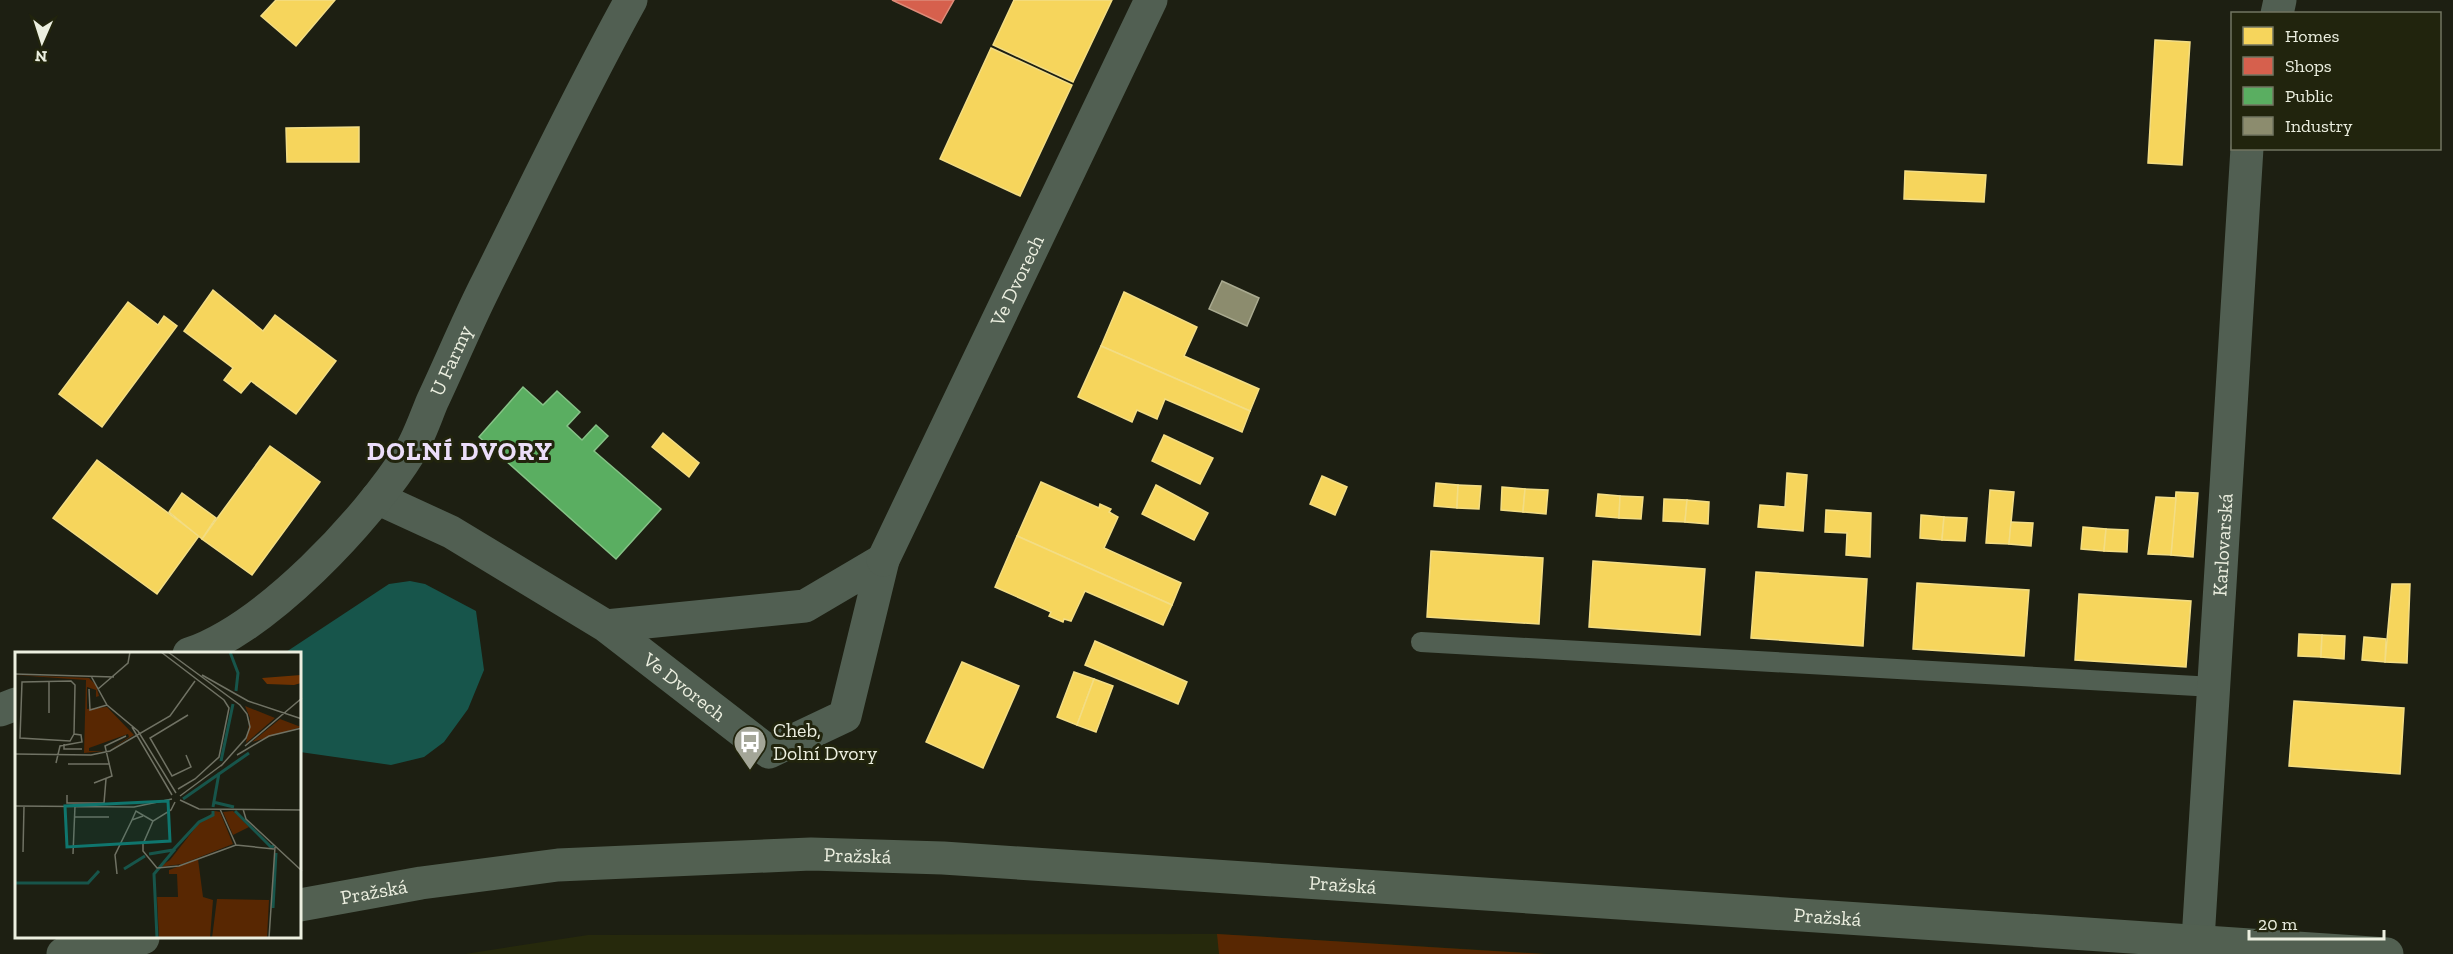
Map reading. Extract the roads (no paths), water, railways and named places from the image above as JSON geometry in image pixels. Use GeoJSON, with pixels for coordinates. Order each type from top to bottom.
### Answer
{"type":"FeatureCollection","features":[{"type":"Feature","properties":{"kind":"main road","name":"Pražská"},"geometry":{"type":"LineString","coordinates":[[302,905],[420,883],[558,865],[811,854],[943,858],[2387,954]]}},
{"type":"Feature","properties":{"kind":"main road"},"geometry":{"type":"LineString","coordinates":[[63,954],[138,939]]}},
{"type":"Feature","properties":{"kind":"street","name":"U Farmy"},"geometry":{"type":"LineString","coordinates":[[193,652],[235,632],[263,612],[300,580],[377,498],[411,450],[480,297],[593,69],[631,0]]}},
{"type":"Feature","properties":{"kind":"street","name":"Ve Dvorech"},"geometry":{"type":"LineString","coordinates":[[377,498],[451,532],[606,626],[770,752],[845,716],[883,560],[1151,0]]}},
{"type":"Feature","properties":{"kind":"street","name":"Karlovarská"},"geometry":{"type":"LineString","coordinates":[[2198,940],[2247,150]]}},
{"type":"Feature","properties":{"kind":"street","name":"Ve Dvorech"},"geometry":{"type":"LineString","coordinates":[[606,626],[805,606],[883,560]]}},
{"type":"Feature","properties":{"kind":"street"},"geometry":{"type":"LineString","coordinates":[[0,710],[15,704]]}},
{"type":"Feature","properties":{"kind":"lane"},"geometry":{"type":"LineString","coordinates":[[1420,642],[2214,687]]}},
{"type":"Feature","properties":{"kind":"water"},"geometry":{"type":"Polygon","coordinates":[[[410,581],[425,584],[476,611],[484,670],[468,709],[444,742],[424,757],[391,765],[302,752],[302,652],[286,652],[389,584],[410,581]]]}},
{"type":"Feature","properties":{"kind":"place","name":"Cheb, Dolní Dvory"},"geometry":{"type":"Point","coordinates":[750,771]}},
{"type":"Feature","properties":{"kind":"district","name":"DOLNÍ DVORY"},"geometry":{"type":"Point","coordinates":[460,451]}}]}
